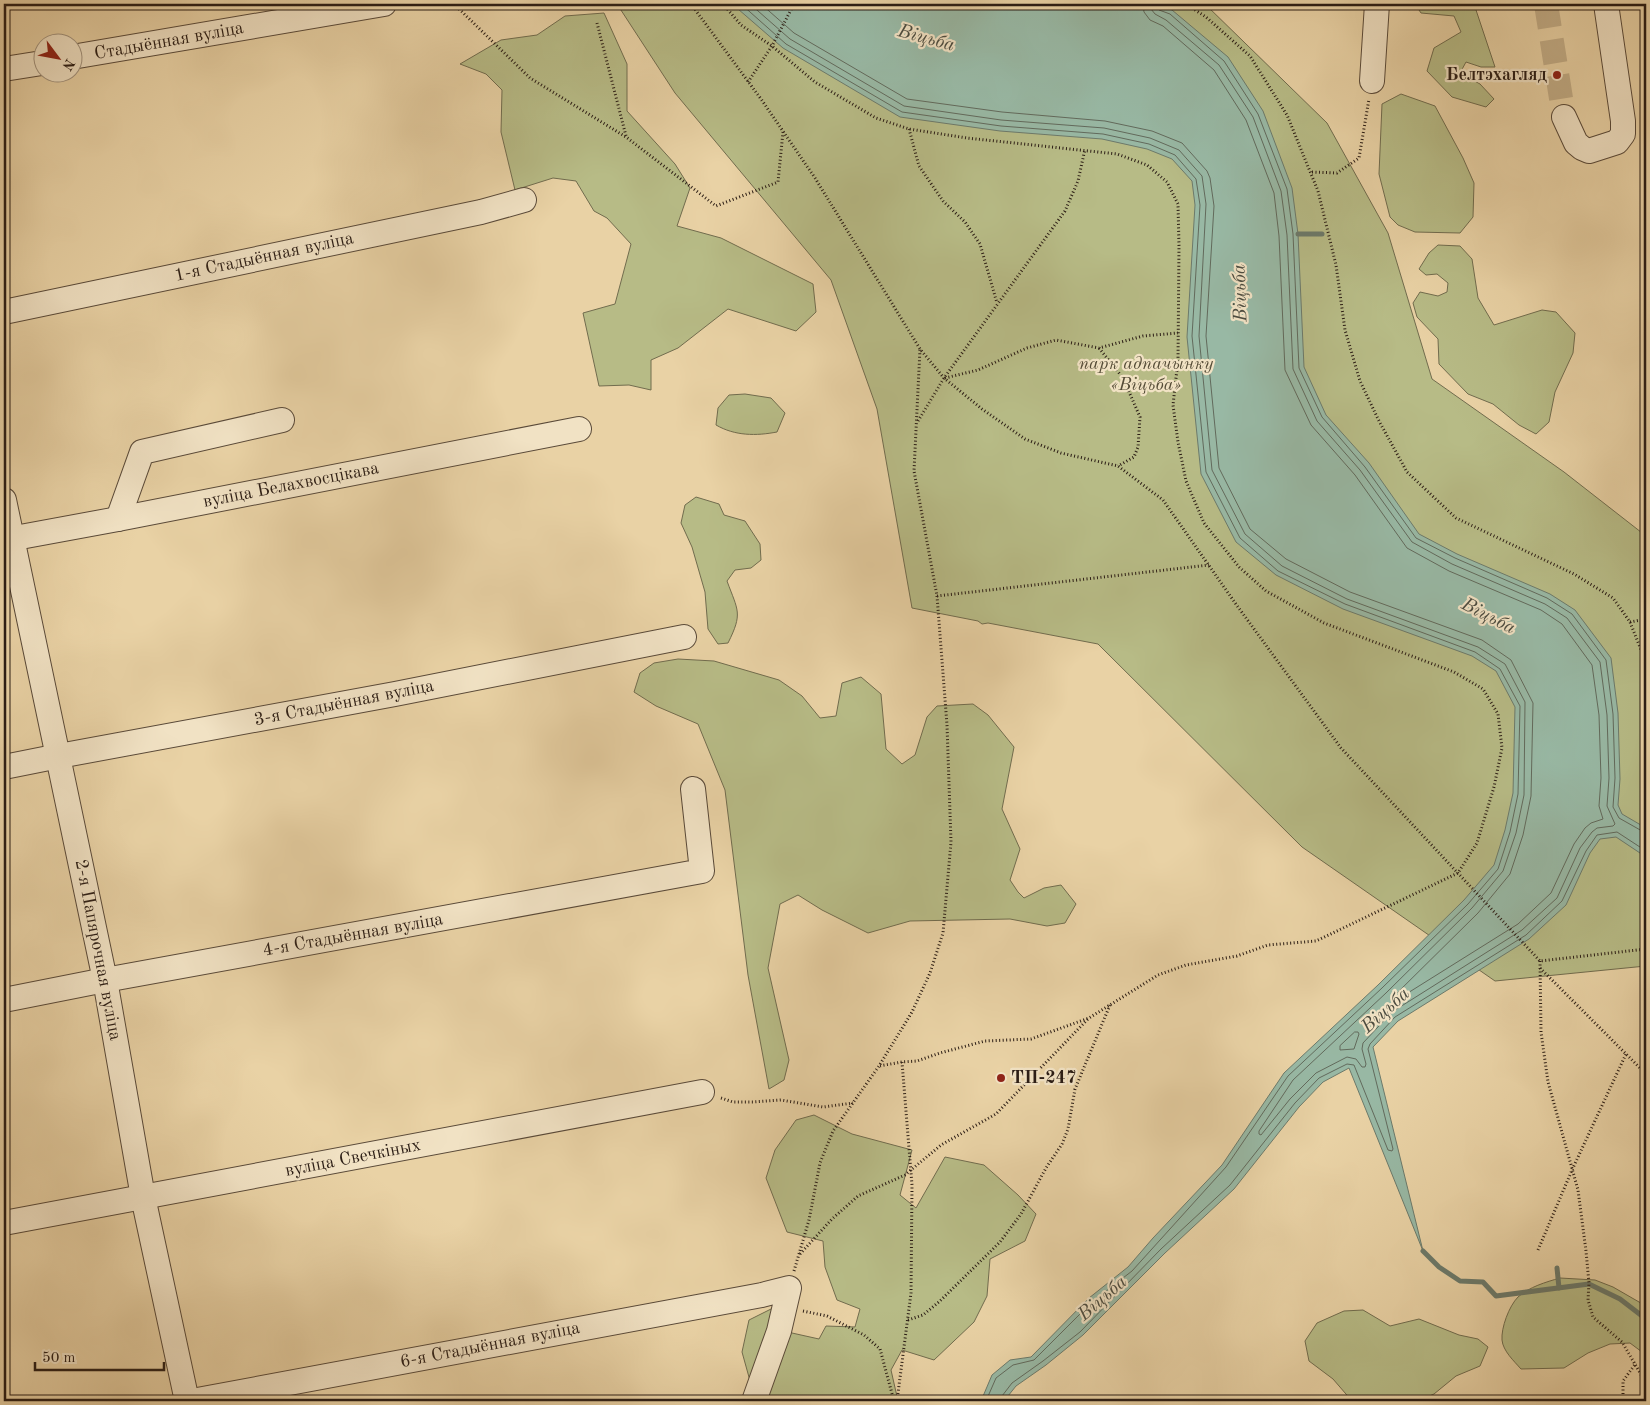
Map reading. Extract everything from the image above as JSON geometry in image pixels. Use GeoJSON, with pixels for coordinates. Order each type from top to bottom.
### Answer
{"type":"FeatureCollection","features":[{"type":"Feature","properties":{"kind":"street","name":"Стадыённая вуліца"},"geometry":{"type":"LineString","coordinates":[[82,55],[384,4]]}},
{"type":"Feature","properties":{"kind":"street"},"geometry":{"type":"LineString","coordinates":[[1372,81],[1377,4]]}},
{"type":"Feature","properties":{"kind":"street"},"geometry":{"type":"LineString","coordinates":[[1564,117],[1576,143],[1589,151],[1616,142],[1623,134],[1623,121],[1606,4]]}},
{"type":"Feature","properties":{"kind":"street"},"geometry":{"type":"LineString","coordinates":[[4,69],[32,65]]}},
{"type":"Feature","properties":{"kind":"street","name":"1-я Стадыённая вуліца"},"geometry":{"type":"LineString","coordinates":[[4,312],[472,214],[524,200]]}},
{"type":"Feature","properties":{"kind":"street"},"geometry":{"type":"LineString","coordinates":[[118,520],[142,452],[282,420]]}},
{"type":"Feature","properties":{"kind":"street","name":"вуліца Белахвосцікава"},"geometry":{"type":"LineString","coordinates":[[8,539],[118,520],[579,429]]}},
{"type":"Feature","properties":{"kind":"street","name":"2-я Папярочная вуліца"},"geometry":{"type":"LineString","coordinates":[[4,500],[8,539],[59,756],[105,980],[143,1197],[186,1401]]}},
{"type":"Feature","properties":{"kind":"street","name":"3-я Стадыённая вуліца"},"geometry":{"type":"LineString","coordinates":[[4,767],[684,637]]}},
{"type":"Feature","properties":{"kind":"street","name":"4-я Стадыённая вуліца"},"geometry":{"type":"LineString","coordinates":[[4,1000],[702,871],[693,789]]}},
{"type":"Feature","properties":{"kind":"street","name":"вуліца Свечкіных"},"geometry":{"type":"LineString","coordinates":[[4,1223],[702,1092]]}},
{"type":"Feature","properties":{"kind":"street","name":"6-я Стадыённая вуліца"},"geometry":{"type":"LineString","coordinates":[[192,1401],[762,1295],[786,1298]]}},
{"type":"Feature","properties":{"kind":"street"},"geometry":{"type":"LineString","coordinates":[[754,1401],[779,1331],[786,1298]]}},
{"type":"Feature","properties":{"kind":"path"},"geometry":{"type":"LineString","coordinates":[[454,4],[530,78],[626,137],[716,206],[778,182],[783,132]]}},
{"type":"Feature","properties":{"kind":"path"},"geometry":{"type":"LineString","coordinates":[[691,4],[815,178],[920,349],[944,378],[982,410],[1025,440],[1061,453],[1118,466],[1163,500],[1341,748],[1540,961],[1541,1032],[1548,1082],[1578,1190],[1589,1285],[1588,1300],[1593,1317],[1622,1342],[1646,1383]]}},
{"type":"Feature","properties":{"kind":"path"},"geometry":{"type":"LineString","coordinates":[[723,4],[741,25],[772,46],[815,82],[876,118],[909,130],[1116,154],[1147,165],[1167,182],[1178,204],[1178,360],[1173,405],[1186,482],[1204,523],[1239,567],[1266,591],[1324,623],[1454,672],[1482,689],[1498,714],[1502,748],[1494,787],[1477,843],[1458,873],[1316,941],[1268,944],[1237,956],[1186,965],[1158,974],[1089,1018],[996,1114],[940,1145],[905,1175],[858,1196],[832,1219],[798,1255]]}},
{"type":"Feature","properties":{"kind":"path"},"geometry":{"type":"LineString","coordinates":[[748,82],[772,46],[794,4]]}},
{"type":"Feature","properties":{"kind":"path"},"geometry":{"type":"LineString","coordinates":[[1186,4],[1206,17],[1250,56],[1287,115],[1312,172],[1318,192],[1336,265],[1345,330],[1360,381],[1407,472],[1456,518],[1574,574],[1612,598],[1630,622],[1646,662]]}},
{"type":"Feature","properties":{"kind":"path"},"geometry":{"type":"LineString","coordinates":[[597,24],[626,137]]}},
{"type":"Feature","properties":{"kind":"path"},"geometry":{"type":"LineString","coordinates":[[1312,172],[1337,174],[1359,158],[1372,81]]}},
{"type":"Feature","properties":{"kind":"path"},"geometry":{"type":"LineString","coordinates":[[909,130],[919,166],[943,201],[965,222],[980,244],[997,303]]}},
{"type":"Feature","properties":{"kind":"path"},"geometry":{"type":"LineString","coordinates":[[917,423],[944,378],[1065,211],[1078,181],[1085,149]]}},
{"type":"Feature","properties":{"kind":"path"},"geometry":{"type":"LineString","coordinates":[[944,378],[978,370],[1027,348],[1056,340],[1099,348],[1144,336],[1178,333]]}},
{"type":"Feature","properties":{"kind":"path"},"geometry":{"type":"LineString","coordinates":[[1099,348],[1123,378],[1140,417],[1138,447],[1134,457],[1118,466]]}},
{"type":"Feature","properties":{"kind":"path"},"geometry":{"type":"LineString","coordinates":[[895,1401],[880,1348],[864,1335],[786,1298],[809,1220],[820,1163],[833,1131],[879,1066],[912,1012],[930,973],[943,933],[951,842],[947,725],[937,596],[914,472],[920,349]]}},
{"type":"Feature","properties":{"kind":"path"},"geometry":{"type":"LineString","coordinates":[[937,596],[1209,565]]}},
{"type":"Feature","properties":{"kind":"path"},"geometry":{"type":"LineString","coordinates":[[1630,622],[1646,619]]}},
{"type":"Feature","properties":{"kind":"path"},"geometry":{"type":"LineString","coordinates":[[1540,961],[1646,949]]}},
{"type":"Feature","properties":{"kind":"path"},"geometry":{"type":"LineString","coordinates":[[1540,968],[1640,1069],[1646,1072]]}},
{"type":"Feature","properties":{"kind":"path"},"geometry":{"type":"LineString","coordinates":[[908,1320],[923,1315],[952,1290],[1000,1242],[1021,1214],[1046,1168],[1062,1144],[1068,1129],[1075,1089],[1110,1004]]}},
{"type":"Feature","properties":{"kind":"path"},"geometry":{"type":"LineString","coordinates":[[879,1066],[917,1061],[985,1041],[1031,1039],[1089,1018]]}},
{"type":"Feature","properties":{"kind":"path"},"geometry":{"type":"LineString","coordinates":[[1538,1250],[1572,1170],[1626,1054]]}},
{"type":"Feature","properties":{"kind":"path"},"geometry":{"type":"LineString","coordinates":[[895,1401],[911,1293],[912,1185],[902,1062]]}},
{"type":"Feature","properties":{"kind":"path"},"geometry":{"type":"LineString","coordinates":[[702,1092],[733,1102],[781,1100],[823,1107],[853,1102]]}},
{"type":"Feature","properties":{"kind":"path"},"geometry":{"type":"LineString","coordinates":[[1623,1401],[1623,1381],[1636,1363]]}},
{"type":"Feature","properties":{"kind":"green space","name":"парк адпачынку «Віцьба»"},"geometry":{"type":"Polygon","coordinates":[[[617,4],[1205,4],[1327,123],[1388,233],[1432,379],[1564,472],[1646,536],[1646,966],[1495,981],[1302,847],[1098,644],[988,623],[982,624],[978,621],[912,608],[877,409],[831,280],[675,93],[617,4]]]}},
{"type":"Feature","properties":{"kind":"green space"},"geometry":{"type":"Polygon","coordinates":[[[1415,4],[1474,4],[1495,67],[1481,67],[1466,62],[1460,73],[1480,84],[1494,99],[1486,107],[1452,97],[1427,71],[1434,48],[1461,32],[1454,16],[1421,13],[1415,4]]]}},
{"type":"Feature","properties":{"kind":"green space"},"geometry":{"type":"Polygon","coordinates":[[[604,13],[627,64],[627,111],[675,164],[690,188],[677,226],[721,238],[813,284],[816,312],[796,331],[728,309],[678,348],[651,360],[651,390],[629,385],[599,386],[583,313],[615,304],[631,244],[607,218],[594,211],[576,181],[553,178],[515,190],[501,132],[502,90],[486,74],[460,64],[501,40],[537,35],[565,16],[604,13]]]}},
{"type":"Feature","properties":{"kind":"green space"},"geometry":{"type":"Polygon","coordinates":[[[1401,94],[1435,106],[1474,183],[1473,217],[1460,233],[1415,232],[1398,225],[1390,217],[1379,174],[1382,104],[1401,94]]]}},
{"type":"Feature","properties":{"kind":"green space"},"geometry":{"type":"Polygon","coordinates":[[[1438,245],[1460,246],[1472,259],[1478,298],[1494,325],[1542,310],[1556,312],[1575,333],[1573,353],[1555,392],[1549,422],[1536,434],[1519,425],[1493,404],[1468,394],[1439,364],[1438,339],[1417,317],[1413,303],[1420,292],[1438,296],[1447,292],[1448,283],[1437,274],[1426,275],[1419,269],[1429,253],[1438,245]]]}},
{"type":"Feature","properties":{"kind":"green space"},"geometry":{"type":"Polygon","coordinates":[[[745,394],[771,398],[785,413],[777,432],[746,434],[723,429],[716,425],[718,408],[729,395],[745,394]]]}},
{"type":"Feature","properties":{"kind":"green space"},"geometry":{"type":"Polygon","coordinates":[[[696,497],[719,504],[724,515],[745,521],[760,544],[761,560],[751,568],[735,570],[727,581],[737,612],[736,625],[728,643],[718,644],[708,629],[705,592],[692,547],[681,523],[685,505],[696,497]]]}},
{"type":"Feature","properties":{"kind":"green space"},"geometry":{"type":"Polygon","coordinates":[[[678,659],[714,661],[779,680],[802,696],[820,718],[836,716],[842,683],[861,677],[881,694],[886,749],[902,764],[915,755],[927,717],[937,706],[973,704],[988,715],[1014,747],[1002,809],[1020,849],[1010,880],[1024,898],[1044,888],[1061,885],[1076,904],[1065,923],[1047,926],[1010,919],[910,921],[868,933],[822,910],[798,895],[780,904],[768,968],[789,1060],[784,1080],[769,1089],[748,975],[725,790],[698,724],[656,706],[634,692],[640,673],[654,663],[678,659]]]}},
{"type":"Feature","properties":{"kind":"green space"},"geometry":{"type":"Polygon","coordinates":[[[814,1115],[852,1134],[912,1150],[900,1195],[916,1208],[945,1157],[984,1165],[1036,1214],[1025,1241],[990,1259],[987,1296],[974,1322],[934,1360],[902,1350],[891,1370],[898,1401],[754,1401],[742,1352],[749,1320],[771,1309],[792,1333],[819,1339],[826,1326],[855,1327],[860,1309],[837,1300],[825,1267],[823,1241],[787,1232],[766,1178],[775,1150],[796,1120],[814,1115]]]}},
{"type":"Feature","properties":{"kind":"green space"},"geometry":{"type":"Polygon","coordinates":[[[1560,1278],[1595,1280],[1613,1287],[1646,1306],[1646,1355],[1630,1343],[1610,1344],[1588,1353],[1564,1368],[1521,1369],[1509,1356],[1502,1340],[1504,1323],[1509,1311],[1522,1293],[1538,1285],[1560,1278]]]}},
{"type":"Feature","properties":{"kind":"green space"},"geometry":{"type":"Polygon","coordinates":[[[1363,1310],[1390,1326],[1419,1319],[1459,1335],[1478,1339],[1488,1347],[1480,1366],[1456,1376],[1434,1394],[1418,1401],[1352,1401],[1333,1379],[1309,1361],[1305,1341],[1317,1323],[1344,1311],[1363,1310]]]}},
{"type":"Feature","properties":{"kind":"water","name":"Віцьба"},"geometry":{"type":"Polygon","coordinates":[[[735,4],[1156,4],[1172,10],[1228,57],[1263,111],[1292,188],[1298,234],[1304,367],[1326,415],[1369,463],[1419,534],[1457,554],[1550,594],[1575,610],[1611,658],[1618,713],[1620,779],[1618,805],[1622,814],[1646,828],[1646,857],[1616,837],[1600,839],[1590,853],[1566,905],[1529,939],[1398,1021],[1373,1047],[1423,1251],[1349,1068],[1323,1082],[1299,1107],[1234,1189],[1165,1253],[1083,1335],[1016,1386],[1004,1401],[981,1401],[992,1375],[1010,1360],[1031,1357],[1089,1298],[1128,1267],[1222,1165],[1284,1073],[1378,985],[1464,900],[1494,865],[1505,830],[1513,793],[1515,707],[1496,671],[1472,656],[1343,609],[1276,575],[1236,542],[1201,474],[1187,337],[1195,205],[1192,181],[1172,159],[1147,149],[1102,139],[1000,131],[900,117],[783,48],[738,9],[735,4]]]}},
{"type":"Feature","properties":{"kind":"waterway"},"geometry":{"type":"LineString","coordinates":[[297,6],[307,4]]}},
{"type":"Feature","properties":{"kind":"waterway"},"geometry":{"type":"LineString","coordinates":[[1298,234],[1322,234]]}},
{"type":"Feature","properties":{"kind":"waterway"},"geometry":{"type":"LineString","coordinates":[[1423,1251],[1439,1267],[1460,1281],[1483,1282],[1496,1296],[1589,1284],[1620,1299],[1646,1319]]}},
{"type":"Feature","properties":{"kind":"waterway"},"geometry":{"type":"LineString","coordinates":[[1557,1268],[1559,1288]]}},
{"type":"Feature","properties":{"kind":"tunnel"},"geometry":{"type":"LineString","coordinates":[[1546,4],[1564,117]]}},
{"type":"Feature","properties":{"kind":"place","name":"Белтэхагляд"},"geometry":{"type":"Point","coordinates":[1557,75]}},
{"type":"Feature","properties":{"kind":"place","name":"ТП-247"},"geometry":{"type":"Point","coordinates":[1001,1078]}}]}
